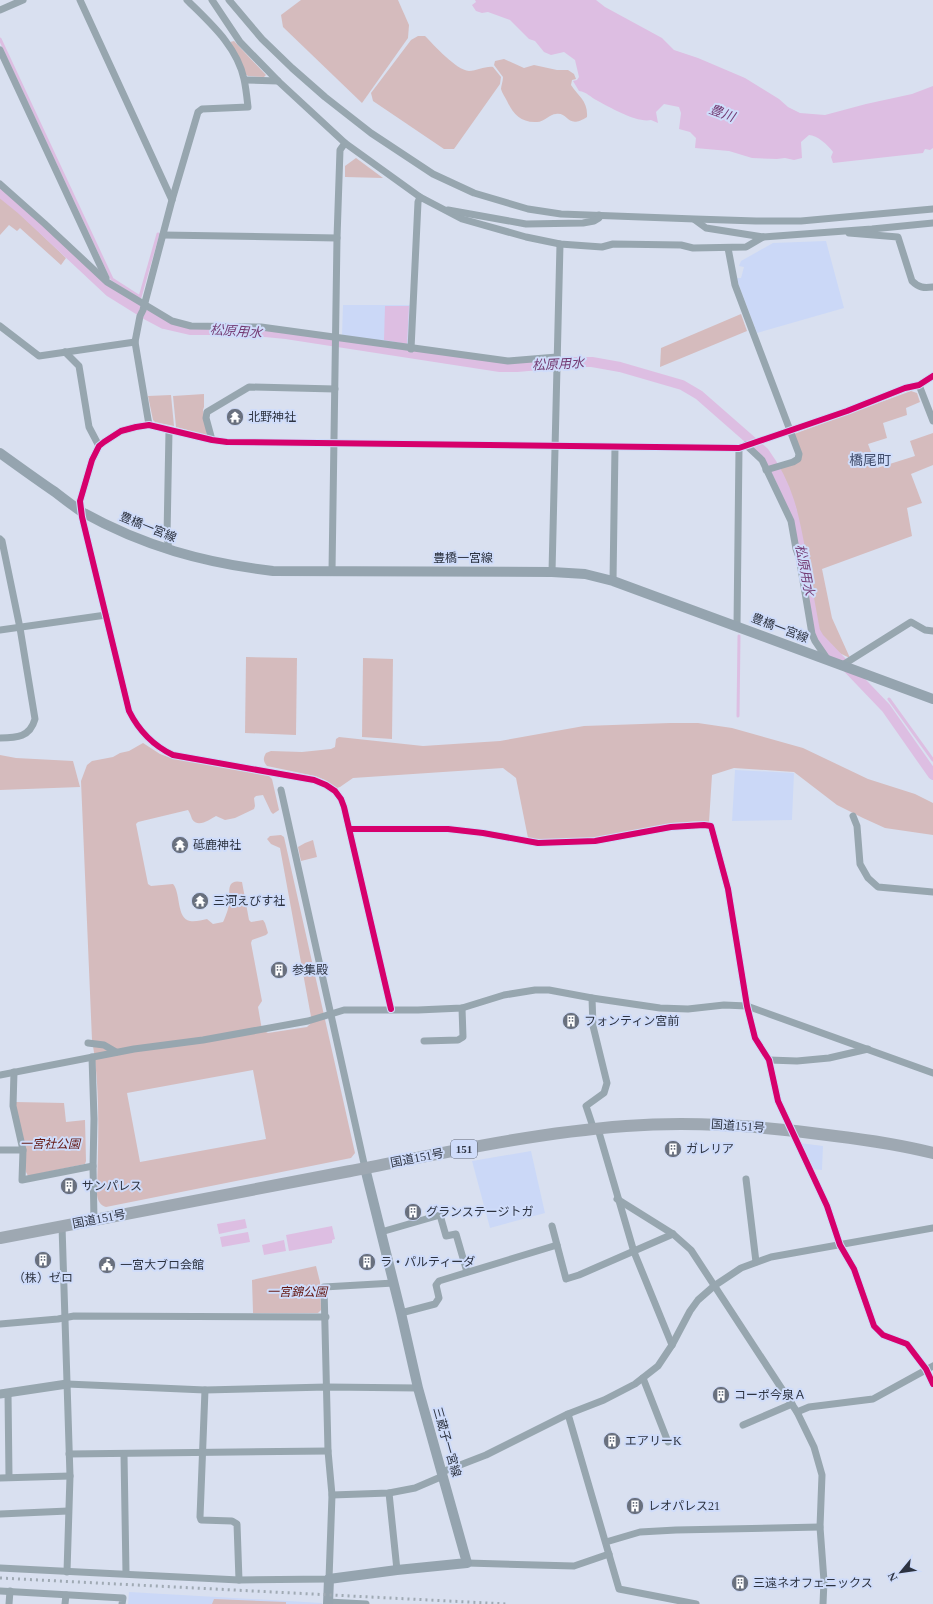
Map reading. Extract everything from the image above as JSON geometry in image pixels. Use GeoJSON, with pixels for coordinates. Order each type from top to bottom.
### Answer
{"type":"FeatureCollection","features":[{"type":"Feature","properties":{"kind":"highway","name":"国道151号"},"geometry":{"type":"LineString","coordinates":[[0,1238],[424,1156],[522,1140],[626,1126],[700,1124],[744,1125],[872,1141],[933,1153]]}},
{"type":"Feature","properties":{"kind":"main road","name":"豊橋一宮線"},"geometry":{"type":"LineString","coordinates":[[0,453],[81,511],[129,535],[169,550],[198,558],[273,571],[552,572],[585,574],[613,581],[933,700]]}},
{"type":"Feature","properties":{"kind":"main road","name":"三蔵子一宮線"},"geometry":{"type":"LineString","coordinates":[[365,1168],[394,1283],[418,1388],[467,1564]]}},
{"type":"Feature","properties":{"kind":"main road"},"geometry":{"type":"LineString","coordinates":[[328,1603],[329,1578],[467,1564]]}},
{"type":"Feature","properties":{"kind":"street"},"geometry":{"type":"LineString","coordinates":[[0,10],[22,0]]}},
{"type":"Feature","properties":{"kind":"street"},"geometry":{"type":"LineString","coordinates":[[80,0],[172,200]]}},
{"type":"Feature","properties":{"kind":"street"},"geometry":{"type":"LineString","coordinates":[[149,425],[135,342],[142,310],[172,200],[198,112],[202,109],[248,107],[244,80],[238,62],[217,30],[187,0]]}},
{"type":"Feature","properties":{"kind":"street"},"geometry":{"type":"LineString","coordinates":[[212,0],[240,42],[278,81],[344,143],[420,197],[444,211],[462,219],[484,227],[560,244],[602,247],[613,244],[681,245],[693,248],[746,247],[762,237]]}},
{"type":"Feature","properties":{"kind":"street"},"geometry":{"type":"LineString","coordinates":[[229,0],[262,39],[325,97],[371,133],[433,174],[474,193],[528,209],[561,214],[695,219],[801,221],[933,209]]}},
{"type":"Feature","properties":{"kind":"street"},"geometry":{"type":"LineString","coordinates":[[0,50],[107,282]]}},
{"type":"Feature","properties":{"kind":"street"},"geometry":{"type":"LineString","coordinates":[[244,80],[278,81]]}},
{"type":"Feature","properties":{"kind":"street"},"geometry":{"type":"LineString","coordinates":[[332,571],[337,238],[340,150],[344,143]]}},
{"type":"Feature","properties":{"kind":"street"},"geometry":{"type":"LineString","coordinates":[[0,184],[107,282],[142,310],[172,321],[191,326],[261,327],[411,349],[508,361],[557,357]]}},
{"type":"Feature","properties":{"kind":"street"},"geometry":{"type":"LineString","coordinates":[[411,349],[418,202],[420,197]]}},
{"type":"Feature","properties":{"kind":"street"},"geometry":{"type":"LineString","coordinates":[[444,211],[449,210],[526,224],[583,223],[594,221],[599,218],[599,215]]}},
{"type":"Feature","properties":{"kind":"street"},"geometry":{"type":"LineString","coordinates":[[695,219],[706,228],[762,237],[933,222]]}},
{"type":"Feature","properties":{"kind":"street"},"geometry":{"type":"LineString","coordinates":[[839,231],[857,235],[898,237],[912,281],[916,286],[922,288],[933,287]]}},
{"type":"Feature","properties":{"kind":"street"},"geometry":{"type":"LineString","coordinates":[[163,235],[337,238]]}},
{"type":"Feature","properties":{"kind":"street"},"geometry":{"type":"LineString","coordinates":[[552,572],[560,244]]}},
{"type":"Feature","properties":{"kind":"street"},"geometry":{"type":"LineString","coordinates":[[728,248],[735,285],[798,448],[798,459],[794,462],[766,470]]}},
{"type":"Feature","properties":{"kind":"street"},"geometry":{"type":"LineString","coordinates":[[0,326],[39,356],[135,342]]}},
{"type":"Feature","properties":{"kind":"street"},"geometry":{"type":"LineString","coordinates":[[65,352],[79,366],[89,427],[99,446]]}},
{"type":"Feature","properties":{"kind":"street"},"geometry":{"type":"LineString","coordinates":[[391,1009],[350,829],[341,799],[335,791],[314,780],[258,769],[183,758],[164,751],[145,736],[129,711],[81,511],[80,501],[92,460],[99,446],[121,431],[149,425],[169,431],[227,442],[615,447],[742,447],[848,411],[905,388],[919,385],[933,376]]}},
{"type":"Feature","properties":{"kind":"street"},"geometry":{"type":"LineString","coordinates":[[919,385],[933,421]]}},
{"type":"Feature","properties":{"kind":"street"},"geometry":{"type":"LineString","coordinates":[[212,440],[206,418],[207,412],[249,387],[335,389]]}},
{"type":"Feature","properties":{"kind":"street"},"geometry":{"type":"LineString","coordinates":[[169,431],[167,536],[169,550]]}},
{"type":"Feature","properties":{"kind":"street"},"geometry":{"type":"LineString","coordinates":[[613,581],[615,447]]}},
{"type":"Feature","properties":{"kind":"street"},"geometry":{"type":"LineString","coordinates":[[742,447],[762,460],[791,521],[799,557],[812,634],[828,661]]}},
{"type":"Feature","properties":{"kind":"street"},"geometry":{"type":"LineString","coordinates":[[737,626],[742,447]]}},
{"type":"Feature","properties":{"kind":"street"},"geometry":{"type":"LineString","coordinates":[[0,539],[2,541],[20,628],[35,719],[33,727],[29,732],[18,736],[0,738]]}},
{"type":"Feature","properties":{"kind":"street"},"geometry":{"type":"LineString","coordinates":[[0,630],[106,615]]}},
{"type":"Feature","properties":{"kind":"street"},"geometry":{"type":"LineString","coordinates":[[841,666],[911,622],[924,630],[933,631]]}},
{"type":"Feature","properties":{"kind":"street"},"geometry":{"type":"LineString","coordinates":[[281,790],[365,1168]]}},
{"type":"Feature","properties":{"kind":"street"},"geometry":{"type":"LineString","coordinates":[[853,816],[857,826],[860,864],[868,878],[878,887],[933,892]]}},
{"type":"Feature","properties":{"kind":"street"},"geometry":{"type":"LineString","coordinates":[[350,829],[448,829],[483,833],[538,843],[595,841],[672,827],[711,826],[728,889],[747,1006],[755,1038],[768,1060],[778,1101],[790,1130],[827,1206],[840,1245],[854,1269],[874,1326],[883,1335],[907,1344],[929,1367],[933,1384]]}},
{"type":"Feature","properties":{"kind":"street"},"geometry":{"type":"LineString","coordinates":[[0,1075],[116,1052],[308,1021],[344,1010],[462,1008],[504,995],[535,990],[549,990],[660,1008],[688,1009],[724,1005],[747,1006],[933,1073]]}},
{"type":"Feature","properties":{"kind":"street"},"geometry":{"type":"LineString","coordinates":[[592,998],[593,1026],[607,1083],[604,1092],[586,1106],[596,1130],[634,1252],[672,1345]]}},
{"type":"Feature","properties":{"kind":"street"},"geometry":{"type":"LineString","coordinates":[[424,1041],[458,1040],[463,1036],[462,1008]]}},
{"type":"Feature","properties":{"kind":"street"},"geometry":{"type":"LineString","coordinates":[[88,1043],[104,1045],[116,1052]]}},
{"type":"Feature","properties":{"kind":"street"},"geometry":{"type":"LineString","coordinates":[[768,1060],[797,1061],[829,1058],[868,1049]]}},
{"type":"Feature","properties":{"kind":"street"},"geometry":{"type":"LineString","coordinates":[[92,1057],[94,1119],[94,1220]]}},
{"type":"Feature","properties":{"kind":"street"},"geometry":{"type":"LineString","coordinates":[[14,1072],[13,1106],[23,1150],[22,1180],[93,1166]]}},
{"type":"Feature","properties":{"kind":"street"},"geometry":{"type":"LineString","coordinates":[[0,1150],[23,1150]]}},
{"type":"Feature","properties":{"kind":"street"},"geometry":{"type":"LineString","coordinates":[[746,1180],[756,1262]]}},
{"type":"Feature","properties":{"kind":"street"},"geometry":{"type":"LineString","coordinates":[[617,1199],[672,1234],[691,1250],[797,1412],[814,1447],[822,1475],[820,1527],[824,1581],[823,1604]]}},
{"type":"Feature","properties":{"kind":"street"},"geometry":{"type":"LineString","coordinates":[[381,1232],[440,1215],[446,1236],[456,1234],[467,1272]]}},
{"type":"Feature","properties":{"kind":"street"},"geometry":{"type":"LineString","coordinates":[[62,1226],[70,1476],[67,1572]]}},
{"type":"Feature","properties":{"kind":"street"},"geometry":{"type":"LineString","coordinates":[[552,1226],[566,1279],[634,1252],[672,1234]]}},
{"type":"Feature","properties":{"kind":"street"},"geometry":{"type":"LineString","coordinates":[[332,1495],[389,1493],[414,1488],[486,1455],[568,1414],[604,1400],[643,1378],[658,1366],[698,1300],[714,1286],[741,1268],[756,1262],[810,1250],[933,1228]]}},
{"type":"Feature","properties":{"kind":"street"},"geometry":{"type":"LineString","coordinates":[[401,1313],[435,1304],[439,1298],[436,1285],[439,1281],[557,1245]]}},
{"type":"Feature","properties":{"kind":"street"},"geometry":{"type":"LineString","coordinates":[[0,1568],[239,1580],[329,1578],[332,1495],[328,1451],[326,1317],[324,1287],[394,1283]]}},
{"type":"Feature","properties":{"kind":"street"},"geometry":{"type":"LineString","coordinates":[[0,1324],[74,1316],[326,1317]]}},
{"type":"Feature","properties":{"kind":"street"},"geometry":{"type":"LineString","coordinates":[[797,1412],[809,1407],[873,1399],[929,1367]]}},
{"type":"Feature","properties":{"kind":"street"},"geometry":{"type":"LineString","coordinates":[[643,1378],[668,1442]]}},
{"type":"Feature","properties":{"kind":"street"},"geometry":{"type":"LineString","coordinates":[[9,1477],[4,1393],[67,1384],[205,1390],[327,1387],[418,1388]]}},
{"type":"Feature","properties":{"kind":"street"},"geometry":{"type":"LineString","coordinates":[[205,1390],[200,1517],[201,1520],[232,1521],[237,1524],[239,1580]]}},
{"type":"Feature","properties":{"kind":"street"},"geometry":{"type":"LineString","coordinates":[[743,1425],[792,1404]]}},
{"type":"Feature","properties":{"kind":"street"},"geometry":{"type":"LineString","coordinates":[[568,1414],[619,1589],[696,1604]]}},
{"type":"Feature","properties":{"kind":"street"},"geometry":{"type":"LineString","coordinates":[[69,1454],[328,1451]]}},
{"type":"Feature","properties":{"kind":"street"},"geometry":{"type":"LineString","coordinates":[[124,1454],[126,1574]]}},
{"type":"Feature","properties":{"kind":"street"},"geometry":{"type":"LineString","coordinates":[[0,1478],[70,1476]]}},
{"type":"Feature","properties":{"kind":"street"},"geometry":{"type":"LineString","coordinates":[[389,1493],[396,1570]]}},
{"type":"Feature","properties":{"kind":"street"},"geometry":{"type":"LineString","coordinates":[[0,1514],[68,1511]]}},
{"type":"Feature","properties":{"kind":"street"},"geometry":{"type":"LineString","coordinates":[[606,1542],[640,1532],[820,1527]]}},
{"type":"Feature","properties":{"kind":"street"},"geometry":{"type":"LineString","coordinates":[[467,1564],[574,1566],[609,1554]]}},
{"type":"Feature","properties":{"kind":"street"},"geometry":{"type":"LineString","coordinates":[[0,1591],[123,1598],[122,1604]]}},
{"type":"Feature","properties":{"kind":"street"},"geometry":{"type":"LineString","coordinates":[[9,1604],[10,1591]]}},
{"type":"Feature","properties":{"kind":"street"},"geometry":{"type":"LineString","coordinates":[[65,1604],[66,1595]]}},
{"type":"Feature","properties":{"kind":"street"},"geometry":{"type":"LineString","coordinates":[[328,1603],[366,1604]]}},
{"type":"Feature","properties":{"kind":"shaded area"},"geometry":{"type":"Polygon","coordinates":[[[826,241],[844,308],[757,333],[737,280],[737,278],[741,278],[744,267],[739,266],[741,261],[773,243],[826,241]]]}},
{"type":"Feature","properties":{"kind":"shaded area"},"geometry":{"type":"Polygon","coordinates":[[[343,305],[410,305],[408,345],[342,335],[343,305]]]}},
{"type":"Feature","properties":{"kind":"shaded area"},"geometry":{"type":"Polygon","coordinates":[[[735,770],[794,773],[792,820],[732,821],[735,770]]]}},
{"type":"Feature","properties":{"kind":"shaded area"},"geometry":{"type":"Polygon","coordinates":[[[799,1143],[823,1146],[822,1170],[812,1169],[799,1143]]]}},
{"type":"Feature","properties":{"kind":"shaded area"},"geometry":{"type":"Polygon","coordinates":[[[531,1151],[545,1213],[490,1228],[472,1161],[531,1151]]]}},
{"type":"Feature","properties":{"kind":"shaded area"},"geometry":{"type":"Polygon","coordinates":[[[129,1592],[322,1603],[322,1604],[128,1604],[129,1592]]]}},
{"type":"Feature","properties":{"kind":"green space"},"geometry":{"type":"Polygon","coordinates":[[[301,0],[398,0],[409,25],[408,38],[362,103],[283,27],[281,15],[301,0]]]}},
{"type":"Feature","properties":{"kind":"green space"},"geometry":{"type":"Polygon","coordinates":[[[418,36],[425,36],[452,62],[464,70],[472,71],[493,67],[501,77],[500,84],[454,149],[444,149],[373,101],[371,93],[411,40],[418,36]]]}},
{"type":"Feature","properties":{"kind":"green space"},"geometry":{"type":"Polygon","coordinates":[[[234,41],[266,75],[264,77],[248,76],[245,74],[230,42],[234,41]]]}},
{"type":"Feature","properties":{"kind":"green space"},"geometry":{"type":"Polygon","coordinates":[[[504,59],[524,68],[534,65],[557,70],[568,70],[574,74],[576,79],[572,80],[571,85],[586,107],[587,117],[576,122],[569,120],[564,115],[556,114],[551,115],[542,121],[531,122],[518,117],[512,110],[502,92],[503,77],[494,65],[495,61],[504,59]]]}},
{"type":"Feature","properties":{"kind":"green space"},"geometry":{"type":"Polygon","coordinates":[[[356,158],[383,178],[345,177],[345,166],[356,158]]]}},
{"type":"Feature","properties":{"kind":"green space"},"geometry":{"type":"Polygon","coordinates":[[[0,197],[18,212],[66,258],[61,265],[20,228],[17,231],[9,225],[0,235],[0,197]]]}},
{"type":"Feature","properties":{"kind":"green space"},"geometry":{"type":"Polygon","coordinates":[[[741,314],[747,331],[660,367],[661,348],[741,314]]]}},
{"type":"Feature","properties":{"kind":"green space"},"geometry":{"type":"Polygon","coordinates":[[[911,391],[917,393],[920,402],[906,408],[907,415],[883,423],[887,438],[868,444],[877,468],[915,456],[910,441],[933,433],[933,465],[911,474],[922,503],[907,508],[912,536],[822,569],[832,618],[850,658],[835,650],[823,641],[817,631],[796,508],[785,479],[778,468],[799,460],[794,434],[911,391]]]}},
{"type":"Feature","properties":{"kind":"green space"},"geometry":{"type":"Polygon","coordinates":[[[204,394],[203,410],[207,435],[176,427],[173,396],[204,394]]]}},
{"type":"Feature","properties":{"kind":"green space"},"geometry":{"type":"Polygon","coordinates":[[[171,395],[174,426],[155,422],[153,420],[148,396],[171,395]]]}},
{"type":"Feature","properties":{"kind":"green space"},"geometry":{"type":"Polygon","coordinates":[[[246,657],[297,658],[296,735],[245,733],[246,657]]]}},
{"type":"Feature","properties":{"kind":"green space"},"geometry":{"type":"Polygon","coordinates":[[[363,658],[393,659],[392,739],[362,737],[363,658]]]}},
{"type":"Feature","properties":{"kind":"green space"},"geometry":{"type":"Polygon","coordinates":[[[698,723],[732,728],[803,748],[868,779],[915,794],[933,803],[933,835],[885,828],[837,805],[794,772],[734,768],[712,775],[709,822],[672,823],[593,838],[538,840],[528,838],[516,778],[503,768],[353,778],[337,788],[325,780],[315,776],[267,766],[264,760],[266,753],[271,751],[302,752],[331,749],[335,747],[336,739],[339,737],[423,746],[500,741],[584,726],[698,723]]]}},
{"type":"Feature","properties":{"kind":"green space"},"geometry":{"type":"Polygon","coordinates":[[[143,743],[160,754],[171,758],[269,776],[272,779],[279,810],[273,814],[263,795],[256,796],[254,798],[254,809],[235,818],[225,820],[216,816],[204,822],[197,823],[192,819],[188,810],[138,822],[136,824],[148,884],[151,886],[173,884],[181,910],[186,919],[190,921],[198,921],[207,919],[213,924],[223,922],[224,920],[228,911],[230,888],[233,882],[242,882],[249,920],[251,922],[263,920],[268,933],[252,940],[251,943],[262,1001],[258,1007],[262,1030],[268,1033],[307,1027],[312,1022],[280,848],[271,844],[267,839],[270,836],[281,835],[284,837],[355,1153],[351,1158],[106,1207],[99,1201],[97,1195],[98,1098],[92,1040],[81,781],[87,765],[92,761],[113,757],[120,753],[129,751],[143,743]],[[253,1070],[127,1093],[140,1162],[266,1139],[253,1070]]]}},
{"type":"Feature","properties":{"kind":"green space"},"geometry":{"type":"Polygon","coordinates":[[[0,755],[16,758],[73,761],[80,787],[0,790],[0,755]]]}},
{"type":"Feature","properties":{"kind":"green space"},"geometry":{"type":"Polygon","coordinates":[[[313,840],[317,857],[301,861],[298,847],[313,840]]]}},
{"type":"Feature","properties":{"kind":"green space","name":"一宮社公園"},"geometry":{"type":"Polygon","coordinates":[[[16,1102],[64,1103],[66,1122],[85,1120],[85,1164],[28,1176],[26,1172],[16,1102]]]}},
{"type":"Feature","properties":{"kind":"green space","name":"一宮錦公園"},"geometry":{"type":"Polygon","coordinates":[[[316,1266],[320,1282],[321,1310],[318,1313],[253,1313],[252,1280],[316,1266]]]}},
{"type":"Feature","properties":{"kind":"green space"},"geometry":{"type":"Polygon","coordinates":[[[214,1599],[286,1602],[286,1604],[212,1604],[214,1599]]]}},
{"type":"Feature","properties":{"kind":"water","name":"豊川"},"geometry":{"type":"Polygon","coordinates":[[[475,0],[596,0],[605,7],[662,38],[674,50],[698,58],[745,78],[779,99],[788,107],[800,113],[825,115],[912,94],[933,86],[933,148],[930,150],[925,149],[923,153],[833,163],[831,157],[833,152],[831,149],[812,135],[809,135],[801,142],[802,158],[794,160],[785,158],[752,158],[729,151],[695,148],[696,138],[690,132],[679,129],[681,113],[679,107],[664,104],[656,112],[658,123],[624,114],[579,91],[573,81],[577,80],[579,77],[575,60],[564,52],[551,55],[544,52],[535,41],[529,39],[510,20],[488,12],[482,13],[476,11],[472,5],[476,2],[475,0]]]}},
{"type":"Feature","properties":{"kind":"water"},"geometry":{"type":"Polygon","coordinates":[[[385,306],[409,306],[407,344],[384,340],[385,306]]]}},
{"type":"Feature","properties":{"kind":"water"},"geometry":{"type":"Polygon","coordinates":[[[245,1219],[247,1228],[219,1234],[217,1224],[245,1219]]]}},
{"type":"Feature","properties":{"kind":"water"},"geometry":{"type":"Polygon","coordinates":[[[332,1226],[335,1239],[332,1240],[332,1243],[289,1251],[286,1235],[332,1226]]]}},
{"type":"Feature","properties":{"kind":"water"},"geometry":{"type":"Polygon","coordinates":[[[248,1232],[250,1242],[222,1247],[220,1237],[248,1232]]]}},
{"type":"Feature","properties":{"kind":"water"},"geometry":{"type":"Polygon","coordinates":[[[284,1240],[286,1251],[264,1255],[262,1245],[284,1240]]]}},
{"type":"Feature","properties":{"kind":"waterway"},"geometry":{"type":"LineString","coordinates":[[0,39],[112,279],[140,297],[158,234]]}},
{"type":"Feature","properties":{"kind":"waterway","name":"松原用水"},"geometry":{"type":"LineString","coordinates":[[0,192],[21,209],[110,292],[164,324],[190,330],[242,330],[286,334],[500,367],[592,362],[620,367],[682,385],[699,395],[764,452],[780,479],[791,506],[803,565]]}},
{"type":"Feature","properties":{"kind":"waterway","name":"松原用水"},"geometry":{"type":"LineString","coordinates":[[808,593],[815,631],[819,638],[886,708],[933,775]]}},
{"type":"Feature","properties":{"kind":"waterway"},"geometry":{"type":"LineString","coordinates":[[738,716],[739,636]]}},
{"type":"Feature","properties":{"kind":"waterway"},"geometry":{"type":"LineString","coordinates":[[889,699],[933,760]]}},
{"type":"Feature","properties":{"kind":"railway"},"geometry":{"type":"LineString","coordinates":[[0,1578],[507,1604]]}},
{"type":"Feature","properties":{"kind":"cycle path"},"geometry":{"type":"LineString","coordinates":[[391,1009],[344,807],[341,799],[335,791],[314,780],[173,755],[152,742],[137,725],[129,711],[82,517],[80,501],[92,460],[99,446],[121,431],[149,425],[212,440],[227,442],[739,448],[847,411],[905,388],[919,385],[933,376]]}},
{"type":"Feature","properties":{"kind":"cycle path"},"geometry":{"type":"LineString","coordinates":[[350,829],[448,829],[483,833],[538,843],[595,841],[671,827],[711,826],[728,889],[747,1006],[755,1038],[769,1060],[778,1101],[827,1206],[840,1245],[854,1269],[874,1326],[883,1335],[907,1344],[926,1369],[933,1384]]}},
{"type":"Feature","properties":{"kind":"place","name":"北野神社"},"geometry":{"type":"Point","coordinates":[235,417]}},
{"type":"Feature","properties":{"kind":"place","name":"砥鹿神社"},"geometry":{"type":"Point","coordinates":[180,845]}},
{"type":"Feature","properties":{"kind":"place","name":"三河えびす社"},"geometry":{"type":"Point","coordinates":[200,901]}},
{"type":"Feature","properties":{"kind":"place","name":"参集殿"},"geometry":{"type":"Point","coordinates":[279,970]}},
{"type":"Feature","properties":{"kind":"place","name":"フォンティン宮前"},"geometry":{"type":"Point","coordinates":[571,1021]}},
{"type":"Feature","properties":{"kind":"place","name":"ガレリア"},"geometry":{"type":"Point","coordinates":[673,1149]}},
{"type":"Feature","properties":{"kind":"place","name":"サンパレス"},"geometry":{"type":"Point","coordinates":[69,1186]}},
{"type":"Feature","properties":{"kind":"place","name":"グランステージトガ"},"geometry":{"type":"Point","coordinates":[413,1212]}},
{"type":"Feature","properties":{"kind":"place","name":"（株）ゼロ"},"geometry":{"type":"Point","coordinates":[43,1260]}},
{"type":"Feature","properties":{"kind":"place","name":"ラ・パルティーダ"},"geometry":{"type":"Point","coordinates":[367,1262]}},
{"type":"Feature","properties":{"kind":"place","name":"一宮大ブロ会館"},"geometry":{"type":"Point","coordinates":[107,1265]}},
{"type":"Feature","properties":{"kind":"place","name":"コーポ今泉Ａ"},"geometry":{"type":"Point","coordinates":[721,1395]}},
{"type":"Feature","properties":{"kind":"place","name":"エアリーK"},"geometry":{"type":"Point","coordinates":[612,1441]}},
{"type":"Feature","properties":{"kind":"place","name":"レオパレス21"},"geometry":{"type":"Point","coordinates":[635,1506]}},
{"type":"Feature","properties":{"kind":"place","name":"三遠ネオフェニックス"},"geometry":{"type":"Point","coordinates":[740,1583]}},
{"type":"Feature","properties":{"kind":"district","name":"橋尾町"},"geometry":{"type":"Point","coordinates":[870,460]}}]}
